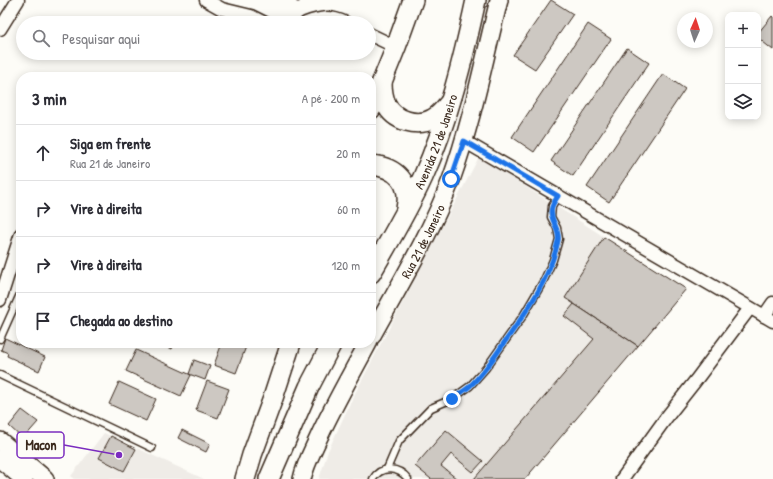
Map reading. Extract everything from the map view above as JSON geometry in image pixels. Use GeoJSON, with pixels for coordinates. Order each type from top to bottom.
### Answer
{"type":"FeatureCollection","features":[{"type":"Feature","properties":{"kind":"main road"},"geometry":{"type":"LineString","coordinates":[[376,97],[413,0]]}},
{"type":"Feature","properties":{"kind":"main road","name":"Avenida 21 de Janeiro"},"geometry":{"type":"LineString","coordinates":[[376,264],[406,212],[423,177],[450,102],[476,0]]}},
{"type":"Feature","properties":{"kind":"main road"},"geometry":{"type":"LineString","coordinates":[[382,82],[386,104],[393,113],[402,119],[412,122],[423,122],[434,118],[442,112],[450,102]]}},
{"type":"Feature","properties":{"kind":"main road"},"geometry":{"type":"LineString","coordinates":[[376,165],[383,166],[394,172],[402,180],[407,190],[408,202],[406,212]]}},
{"type":"Feature","properties":{"kind":"main road"},"geometry":{"type":"LineString","coordinates":[[245,479],[252,454],[289,348]]}},
{"type":"Feature","properties":{"kind":"main road"},"geometry":{"type":"LineString","coordinates":[[269,479],[297,415],[330,348]]}},
{"type":"Feature","properties":{"kind":"street"},"geometry":{"type":"LineString","coordinates":[[0,29],[18,0]]}},
{"type":"Feature","properties":{"kind":"street"},"geometry":{"type":"LineString","coordinates":[[206,0],[222,9],[251,16]]}},
{"type":"Feature","properties":{"kind":"street","name":"Rua 21 de Janeiro"},"geometry":{"type":"LineString","coordinates":[[376,328],[430,228],[451,179],[464,141],[499,0]]}},
{"type":"Feature","properties":{"kind":"street"},"geometry":{"type":"LineString","coordinates":[[376,37],[396,47]]}},
{"type":"Feature","properties":{"kind":"street"},"geometry":{"type":"LineString","coordinates":[[464,141],[769,318],[773,303]]}},
{"type":"Feature","properties":{"kind":"street"},"geometry":{"type":"LineString","coordinates":[[0,300],[16,250]]}},
{"type":"Feature","properties":{"kind":"street"},"geometry":{"type":"LineString","coordinates":[[622,479],[666,418],[750,308]]}},
{"type":"Feature","properties":{"kind":"street"},"geometry":{"type":"LineString","coordinates":[[302,479],[305,468],[321,432],[340,393],[365,348]]}},
{"type":"Feature","properties":{"kind":"street"},"geometry":{"type":"LineString","coordinates":[[279,479],[297,415]]}},
{"type":"Feature","properties":{"kind":"street"},"geometry":{"type":"LineString","coordinates":[[0,441],[44,479]]}},
{"type":"Feature","properties":{"kind":"street"},"geometry":{"type":"LineString","coordinates":[[241,479],[252,454]]}},
{"type":"Feature","properties":{"kind":"street"},"geometry":{"type":"LineString","coordinates":[[0,459],[24,479]]}},
{"type":"Feature","properties":{"kind":"lane"},"geometry":{"type":"LineString","coordinates":[[387,469],[399,441],[431,408],[452,399],[470,386],[486,368],[523,316],[544,280],[553,260],[559,239],[557,228],[551,217],[552,206],[558,196]]}},
{"type":"Feature","properties":{"kind":"lane"},"geometry":{"type":"LineString","coordinates":[[0,339],[16,303]]}},
{"type":"Feature","properties":{"kind":"lane"},"geometry":{"type":"LineString","coordinates":[[0,375],[152,448]]}},
{"type":"Feature","properties":{"kind":"lane"},"geometry":{"type":"LineString","coordinates":[[373,479],[380,472],[387,469],[400,471],[408,479]]}},
{"type":"Feature","properties":{"kind":"shaded area"},"geometry":{"type":"Polygon","coordinates":[[[479,157],[686,289],[525,479],[319,479],[328,451],[352,399],[479,157]]]}},
{"type":"Feature","properties":{"kind":"shaded area"},"geometry":{"type":"Polygon","coordinates":[[[104,433],[204,479],[75,479],[71,476],[104,433]]]}},
{"type":"Feature","properties":{"kind":"building"},"geometry":{"type":"Polygon","coordinates":[[[551,0],[573,14],[535,69],[513,55],[551,0]]]}},
{"type":"Feature","properties":{"kind":"building"},"geometry":{"type":"Polygon","coordinates":[[[772,16],[773,50],[761,40],[761,29],[772,16]]]}},
{"type":"Feature","properties":{"kind":"building"},"geometry":{"type":"Polygon","coordinates":[[[588,24],[611,39],[534,152],[512,137],[588,24]]]}},
{"type":"Feature","properties":{"kind":"building"},"geometry":{"type":"Polygon","coordinates":[[[627,48],[649,63],[573,176],[551,161],[627,48]]]}},
{"type":"Feature","properties":{"kind":"building"},"geometry":{"type":"Polygon","coordinates":[[[663,74],[685,89],[609,202],[587,187],[663,74]]]}},
{"type":"Feature","properties":{"kind":"building"},"geometry":{"type":"Polygon","coordinates":[[[604,237],[686,289],[638,346],[565,298],[604,237]]]}},
{"type":"Feature","properties":{"kind":"building"},"geometry":{"type":"Polygon","coordinates":[[[574,304],[638,346],[525,479],[474,479],[594,339],[564,316],[574,304]]]}},
{"type":"Feature","properties":{"kind":"building"},"geometry":{"type":"Polygon","coordinates":[[[5,338],[16,343],[16,348],[26,348],[45,357],[39,371],[7,356],[8,353],[1,350],[5,338]]]}},
{"type":"Feature","properties":{"kind":"building"},"geometry":{"type":"Polygon","coordinates":[[[220,348],[245,348],[236,373],[214,365],[220,348]]]}},
{"type":"Feature","properties":{"kind":"building"},"geometry":{"type":"Polygon","coordinates":[[[136,350],[191,375],[181,396],[126,371],[136,350]]]}},
{"type":"Feature","properties":{"kind":"building"},"geometry":{"type":"Polygon","coordinates":[[[194,360],[210,366],[205,380],[189,374],[194,360]]]}},
{"type":"Feature","properties":{"kind":"building"},"geometry":{"type":"Polygon","coordinates":[[[207,381],[229,389],[218,418],[196,410],[207,381]]]}},
{"type":"Feature","properties":{"kind":"building"},"geometry":{"type":"Polygon","coordinates":[[[119,382],[156,399],[146,421],[109,404],[119,382]]]}},
{"type":"Feature","properties":{"kind":"building"},"geometry":{"type":"Polygon","coordinates":[[[22,410],[38,422],[23,439],[9,426],[22,410]]]}},
{"type":"Feature","properties":{"kind":"building"},"geometry":{"type":"Polygon","coordinates":[[[182,430],[210,444],[206,452],[178,438],[182,430]]]}},
{"type":"Feature","properties":{"kind":"building"},"geometry":{"type":"Polygon","coordinates":[[[446,430],[483,461],[473,472],[451,454],[441,466],[457,479],[431,479],[415,466],[446,430]]]}},
{"type":"Feature","properties":{"kind":"building"},"geometry":{"type":"Polygon","coordinates":[[[111,436],[136,449],[124,471],[99,458],[111,436]]]}},
{"type":"Feature","properties":{"kind":"place","name":"Macon"},"geometry":{"type":"Point","coordinates":[119,455]}},
{"type":"Feature","properties":{"kind":"route"},"geometry":{"type":"LineString","coordinates":[[451,179],[464,141],[558,196],[552,206],[551,217],[557,228],[559,239],[553,260],[544,280],[523,316],[486,368],[470,386],[452,399]]}}]}
